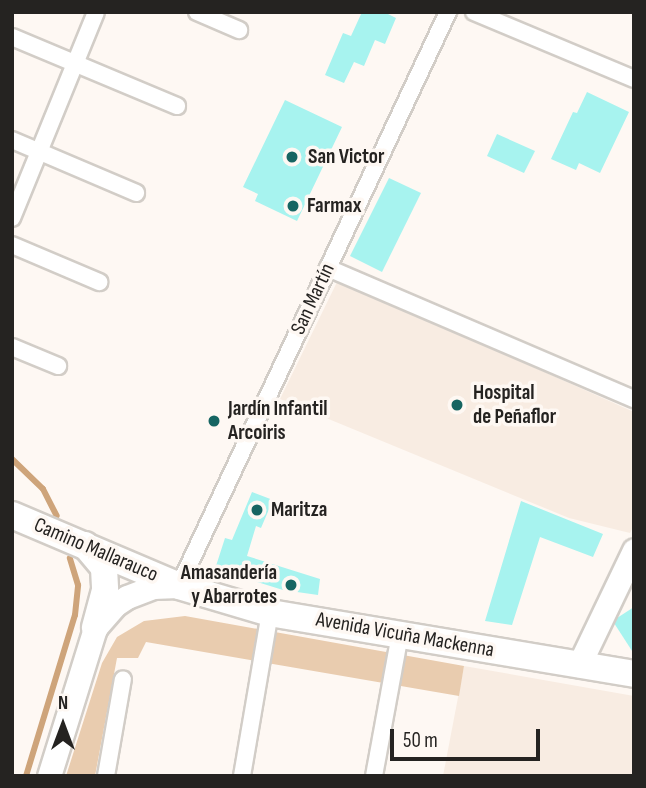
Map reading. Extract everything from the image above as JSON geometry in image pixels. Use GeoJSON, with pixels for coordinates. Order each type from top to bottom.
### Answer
{"type":"FeatureCollection","features":[{"type":"Feature","properties":{"kind":"main road","name":"Camino Mallarauco"},"geometry":{"type":"LineString","coordinates":[[12,515],[178,586]]}},
{"type":"Feature","properties":{"kind":"main road"},"geometry":{"type":"LineString","coordinates":[[49,776],[106,590],[104,568],[85,545]]}},
{"type":"Feature","properties":{"kind":"main road"},"geometry":{"type":"LineString","coordinates":[[579,665],[634,550]]}},
{"type":"Feature","properties":{"kind":"main road","name":"Avenida Vicuña Mackenna"},"geometry":{"type":"LineString","coordinates":[[178,586],[270,613],[634,674]]}},
{"type":"Feature","properties":{"kind":"main road"},"geometry":{"type":"LineString","coordinates":[[95,628],[109,611],[127,597],[153,587],[178,586]]}},
{"type":"Feature","properties":{"kind":"street"},"geometry":{"type":"LineString","coordinates":[[12,218],[96,12]]}},
{"type":"Feature","properties":{"kind":"street"},"geometry":{"type":"LineString","coordinates":[[197,12],[239,30]]}},
{"type":"Feature","properties":{"kind":"street","name":"San Martín"},"geometry":{"type":"LineString","coordinates":[[178,586],[448,12]]}},
{"type":"Feature","properties":{"kind":"street"},"geometry":{"type":"LineString","coordinates":[[474,12],[634,79]]}},
{"type":"Feature","properties":{"kind":"street"},"geometry":{"type":"LineString","coordinates":[[12,37],[177,106]]}},
{"type":"Feature","properties":{"kind":"street"},"geometry":{"type":"LineString","coordinates":[[12,140],[136,192]]}},
{"type":"Feature","properties":{"kind":"street"},"geometry":{"type":"LineString","coordinates":[[12,245],[99,282]]}},
{"type":"Feature","properties":{"kind":"street"},"geometry":{"type":"LineString","coordinates":[[328,268],[634,399]]}},
{"type":"Feature","properties":{"kind":"street"},"geometry":{"type":"LineString","coordinates":[[12,347],[58,366]]}},
{"type":"Feature","properties":{"kind":"street"},"geometry":{"type":"LineString","coordinates":[[242,776],[270,613]]}},
{"type":"Feature","properties":{"kind":"street"},"geometry":{"type":"LineString","coordinates":[[374,776],[400,634]]}},
{"type":"Feature","properties":{"kind":"street"},"geometry":{"type":"LineString","coordinates":[[106,776],[123,679]]}},
{"type":"Feature","properties":{"kind":"shaded area","name":"Hospital de Peñaflor"},"geometry":{"type":"Polygon","coordinates":[[[338,280],[634,412],[634,525],[630,533],[569,518],[280,399],[338,280]]]}},
{"type":"Feature","properties":{"kind":"shaded area"},"geometry":{"type":"Polygon","coordinates":[[[185,616],[464,666],[459,696],[146,642],[138,658],[117,658],[95,776],[66,776],[102,663],[117,637],[144,621],[185,616]]]}},
{"type":"Feature","properties":{"kind":"shaded area"},"geometry":{"type":"Polygon","coordinates":[[[464,666],[634,696],[634,776],[443,776],[464,666]]]}},
{"type":"Feature","properties":{"kind":"building"},"geometry":{"type":"Polygon","coordinates":[[[362,12],[384,12],[396,18],[385,44],[375,40],[364,66],[354,62],[344,83],[325,75],[343,33],[351,36],[362,12]]]}},
{"type":"Feature","properties":{"kind":"building"},"geometry":{"type":"Polygon","coordinates":[[[587,92],[629,112],[600,173],[579,163],[576,170],[551,159],[573,112],[577,113],[587,92]]]}},
{"type":"Feature","properties":{"kind":"building","name":"San Victor"},"geometry":{"type":"Polygon","coordinates":[[[285,100],[342,127],[297,221],[255,201],[258,194],[243,187],[285,100]]]}},
{"type":"Feature","properties":{"kind":"building"},"geometry":{"type":"Polygon","coordinates":[[[497,134],[535,151],[524,173],[487,156],[497,134]]]}},
{"type":"Feature","properties":{"kind":"building"},"geometry":{"type":"Polygon","coordinates":[[[389,178],[421,193],[382,272],[350,256],[389,178]]]}},
{"type":"Feature","properties":{"kind":"building"},"geometry":{"type":"Polygon","coordinates":[[[252,492],[273,500],[261,528],[256,526],[247,556],[320,579],[318,595],[283,590],[215,569],[225,538],[232,540],[252,492]]]}},
{"type":"Feature","properties":{"kind":"building"},"geometry":{"type":"Polygon","coordinates":[[[521,501],[603,534],[593,557],[540,537],[512,625],[485,621],[521,501]]]}},
{"type":"Feature","properties":{"kind":"building"},"geometry":{"type":"Polygon","coordinates":[[[634,607],[634,654],[614,623],[634,607]]]}},
{"type":"Feature","properties":{"kind":"waterway"},"geometry":{"type":"LineString","coordinates":[[12,459],[43,489],[57,516]]}},
{"type":"Feature","properties":{"kind":"waterway"},"geometry":{"type":"LineString","coordinates":[[26,776],[75,615],[78,585],[70,558]]}},
{"type":"Feature","properties":{"kind":"place","name":"San Victor"},"geometry":{"type":"Point","coordinates":[292,157]}},
{"type":"Feature","properties":{"kind":"place","name":"Farmax"},"geometry":{"type":"Point","coordinates":[293,206]}},
{"type":"Feature","properties":{"kind":"place","name":"Hospital de Peñaflor"},"geometry":{"type":"Point","coordinates":[457,405]}},
{"type":"Feature","properties":{"kind":"place","name":"Jardín Infantil Arcoiris"},"geometry":{"type":"Point","coordinates":[214,421]}},
{"type":"Feature","properties":{"kind":"place","name":"Maritza"},"geometry":{"type":"Point","coordinates":[257,510]}},
{"type":"Feature","properties":{"kind":"place","name":"Amasandería y Abarrotes"},"geometry":{"type":"Point","coordinates":[291,585]}}]}
